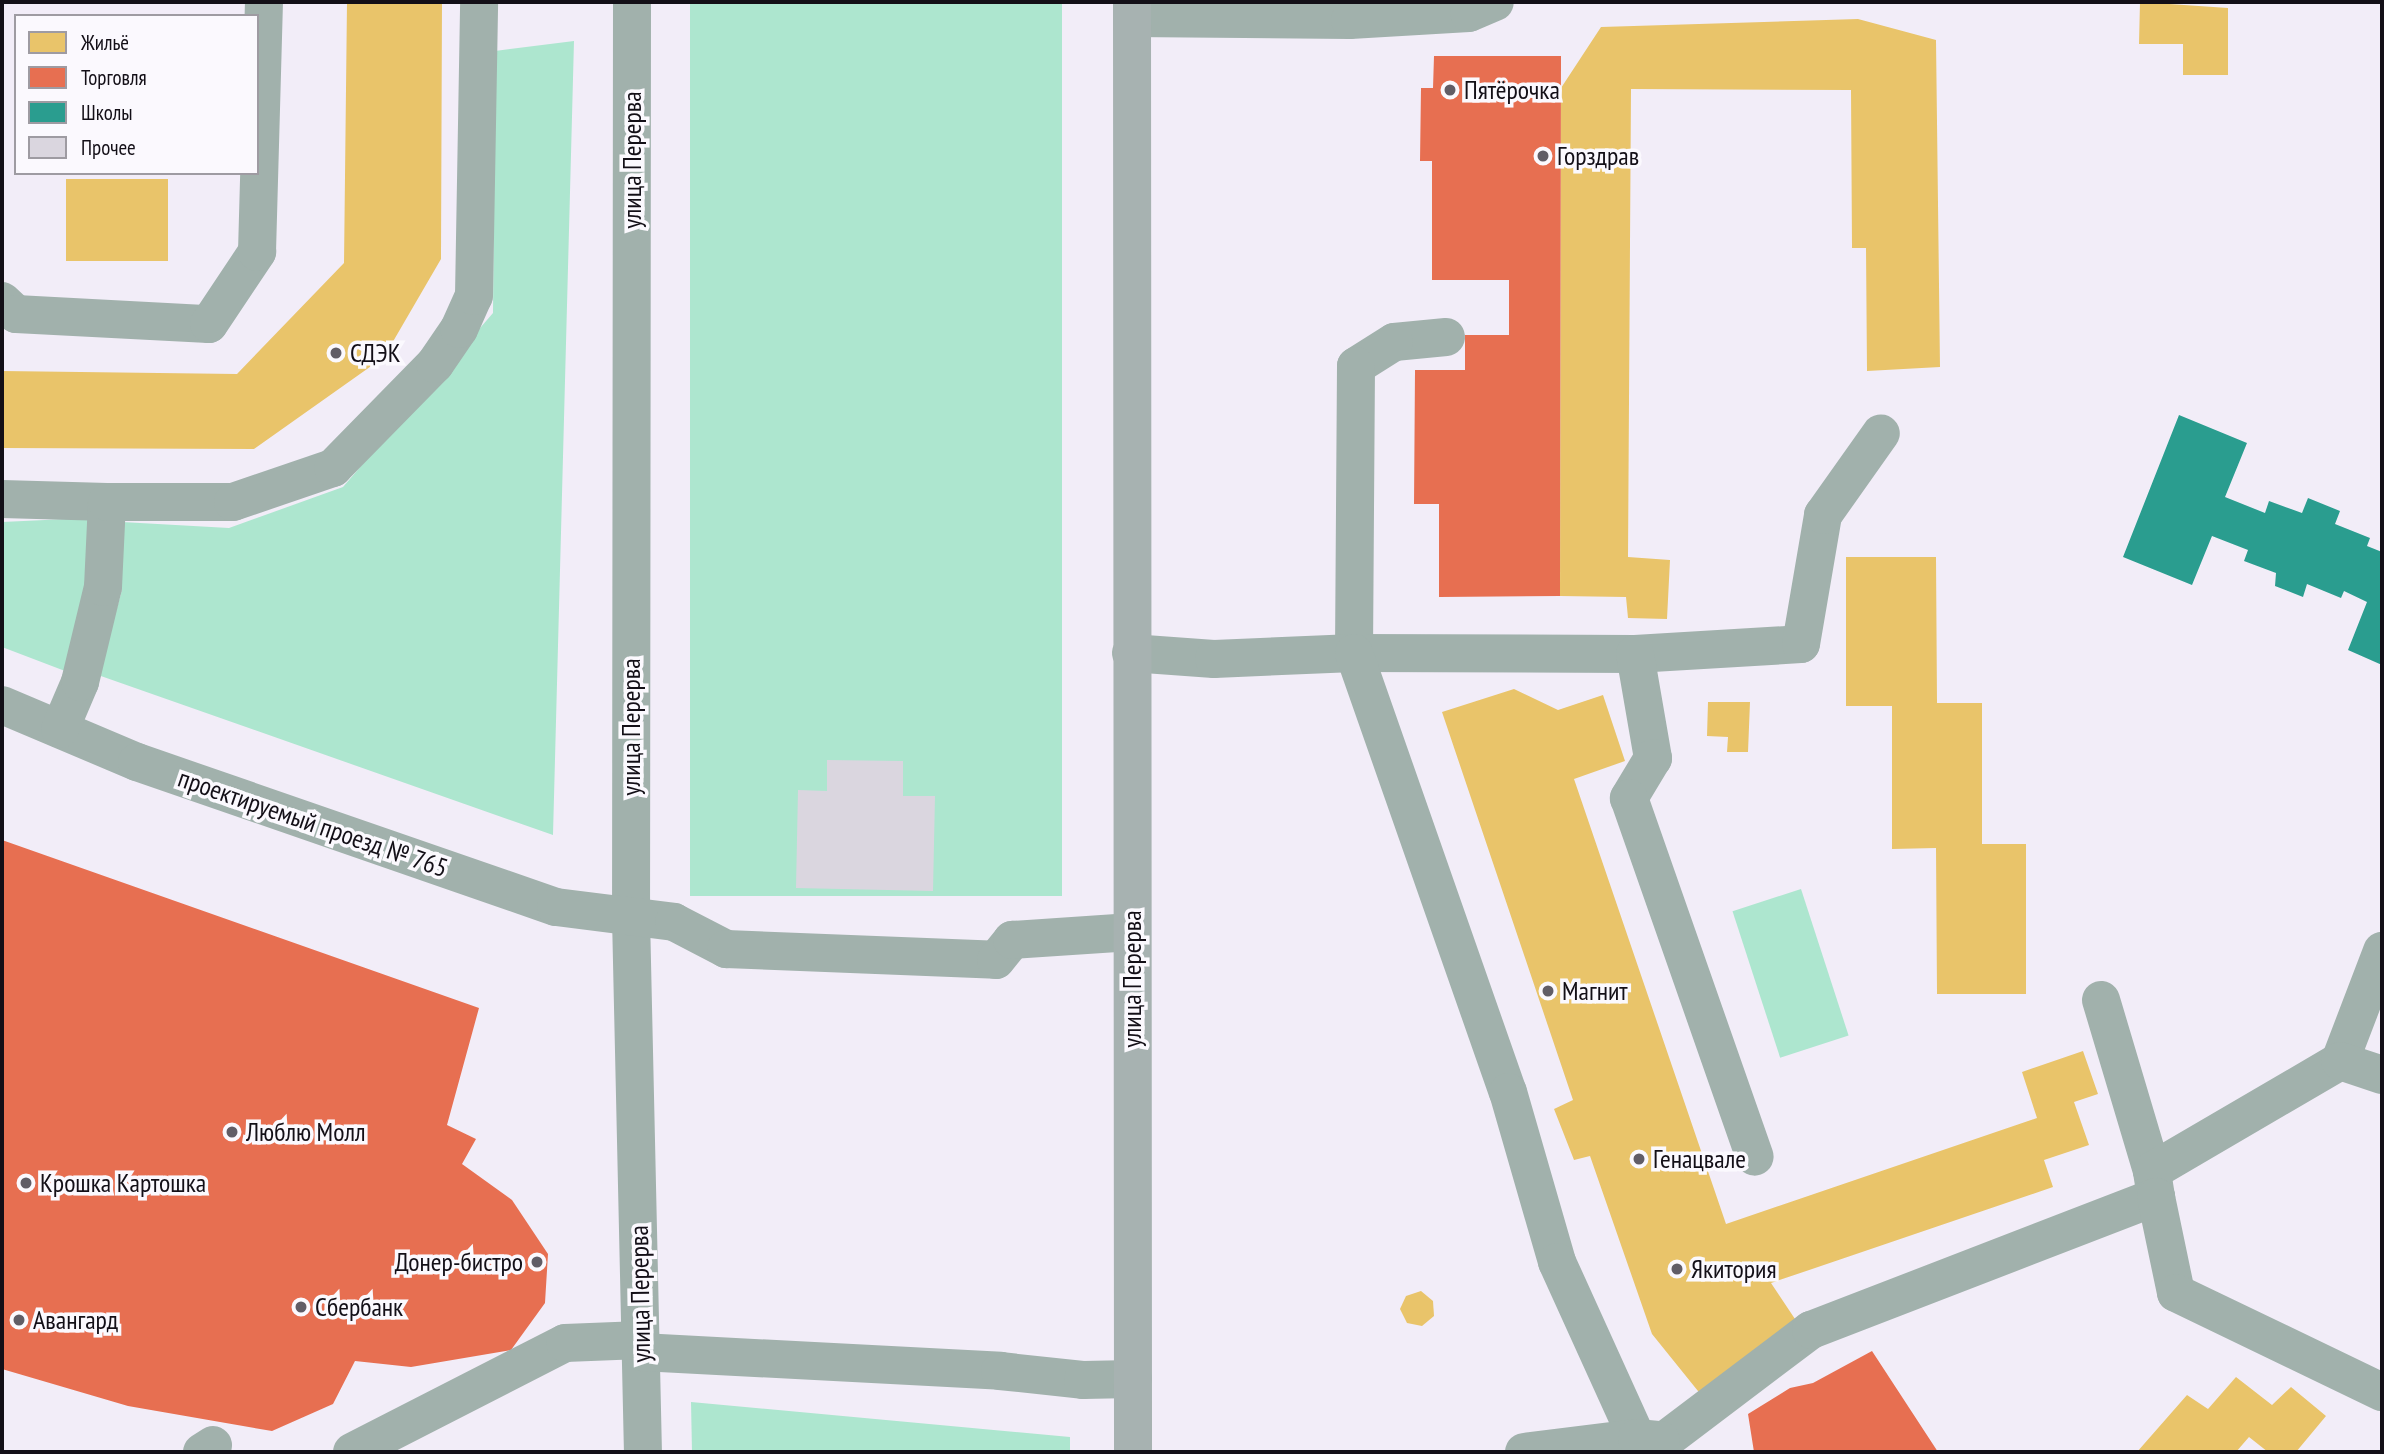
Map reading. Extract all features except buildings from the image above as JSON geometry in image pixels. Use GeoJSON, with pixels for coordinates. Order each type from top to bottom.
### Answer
{"type":"FeatureCollection","features":[{"type":"Feature","properties":{"kind":"main road","name":"улица Перерва"},"geometry":{"type":"LineString","coordinates":[[1132,10],[1133,1452]]}},
{"type":"Feature","properties":{"kind":"street"},"geometry":{"type":"LineString","coordinates":[[2,300],[16,314],[209,324],[257,252],[264,2]]}},
{"type":"Feature","properties":{"kind":"street"},"geometry":{"type":"LineString","coordinates":[[2,499],[233,502],[333,468],[435,364],[459,330],[474,296],[479,2]]}},
{"type":"Feature","properties":{"kind":"street","name":"улица Перерва"},"geometry":{"type":"LineString","coordinates":[[632,2],[631,917],[643,1452]]}},
{"type":"Feature","properties":{"kind":"street"},"geometry":{"type":"LineString","coordinates":[[1132,10],[1350,20],[1469,13],[1495,2]]}},
{"type":"Feature","properties":{"kind":"street"},"geometry":{"type":"LineString","coordinates":[[1446,337],[1394,342],[1356,366],[1354,653],[1508,1092],[1557,1262],[1658,1444]]}},
{"type":"Feature","properties":{"kind":"street"},"geometry":{"type":"LineString","coordinates":[[1131,653],[1214,659],[1354,653],[1635,654],[1801,644],[1823,515],[1881,433]]}},
{"type":"Feature","properties":{"kind":"street"},"geometry":{"type":"LineString","coordinates":[[60,729],[79,682],[103,587],[107,502]]}},
{"type":"Feature","properties":{"kind":"street"},"geometry":{"type":"LineString","coordinates":[[1635,654],[1654,758],[1629,798],[1755,1157]]}},
{"type":"Feature","properties":{"kind":"street","name":"проектируемый проезд № 765"},"geometry":{"type":"LineString","coordinates":[[2,705],[137,762],[556,907],[674,922],[726,949],[996,960],[1012,940],[1132,932]]}},
{"type":"Feature","properties":{"kind":"street"},"geometry":{"type":"LineString","coordinates":[[1524,1452],[1658,1444],[1811,1330],[2154,1184],[2340,1061],[2382,951]]}},
{"type":"Feature","properties":{"kind":"street"},"geometry":{"type":"LineString","coordinates":[[2101,1000],[2154,1184],[2176,1293],[2382,1392]]}},
{"type":"Feature","properties":{"kind":"street"},"geometry":{"type":"LineString","coordinates":[[2340,1061],[2382,1075]]}},
{"type":"Feature","properties":{"kind":"street"},"geometry":{"type":"LineString","coordinates":[[352,1452],[565,1343],[1000,1371],[1083,1380],[1133,1378]]}},
{"type":"Feature","properties":{"kind":"green space"},"geometry":{"type":"Polygon","coordinates":[[[690,2],[1062,2],[1062,896],[690,896],[690,2]]]}},
{"type":"Feature","properties":{"kind":"green space"},"geometry":{"type":"Polygon","coordinates":[[[574,41],[553,835],[98,675],[122,590],[122,522],[229,528],[343,487],[493,313],[495,51],[574,41]]]}},
{"type":"Feature","properties":{"kind":"green space"},"geometry":{"type":"Polygon","coordinates":[[[88,518],[89,588],[65,671],[2,647],[2,522],[88,518]]]}},
{"type":"Feature","properties":{"kind":"green space"},"geometry":{"type":"Polygon","coordinates":[[[1801,889],[1849,1035],[1780,1058],[1733,911],[1801,889]]]}},
{"type":"Feature","properties":{"kind":"green space"},"geometry":{"type":"Polygon","coordinates":[[[691,1402],[1070,1437],[1070,1452],[692,1452],[691,1402]]]}},
{"type":"Feature","properties":{"kind":"place","name":"Пятёрочка"},"geometry":{"type":"Point","coordinates":[1450,90]}},
{"type":"Feature","properties":{"kind":"place","name":"Горздрав"},"geometry":{"type":"Point","coordinates":[1543,156]}},
{"type":"Feature","properties":{"kind":"place","name":"СДЭК"},"geometry":{"type":"Point","coordinates":[336,353]}},
{"type":"Feature","properties":{"kind":"place","name":"Магнит"},"geometry":{"type":"Point","coordinates":[1548,991]}},
{"type":"Feature","properties":{"kind":"place","name":"Люблю Молл"},"geometry":{"type":"Point","coordinates":[232,1132]}},
{"type":"Feature","properties":{"kind":"place","name":"Генацвале"},"geometry":{"type":"Point","coordinates":[1639,1159]}},
{"type":"Feature","properties":{"kind":"place","name":"Крошка Картошка"},"geometry":{"type":"Point","coordinates":[26,1183]}},
{"type":"Feature","properties":{"kind":"place","name":"Донер-бистро"},"geometry":{"type":"Point","coordinates":[537,1262]}},
{"type":"Feature","properties":{"kind":"place","name":"Якитория"},"geometry":{"type":"Point","coordinates":[1677,1269]}},
{"type":"Feature","properties":{"kind":"place","name":"Сбербанк"},"geometry":{"type":"Point","coordinates":[301,1307]}},
{"type":"Feature","properties":{"kind":"place","name":"Авангард"},"geometry":{"type":"Point","coordinates":[19,1320]}}]}
